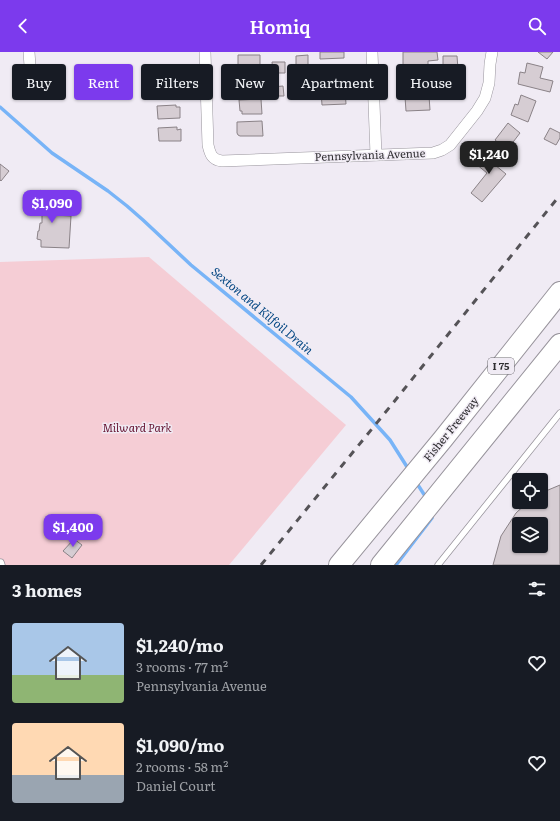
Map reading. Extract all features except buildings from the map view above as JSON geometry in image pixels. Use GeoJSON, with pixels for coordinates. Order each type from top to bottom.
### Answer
{"type":"FeatureCollection","features":[{"type":"Feature","properties":{"kind":"highway","name":"Fisher Freeway"},"geometry":{"type":"LineString","coordinates":[[339,565],[443,440],[560,292]]}},
{"type":"Feature","properties":{"kind":"highway"},"geometry":{"type":"LineString","coordinates":[[381,565],[560,344]]}},
{"type":"Feature","properties":{"kind":"street"},"geometry":{"type":"LineString","coordinates":[[29,52],[30,64]]}},
{"type":"Feature","properties":{"kind":"street","name":"Pennsylvania Avenue"},"geometry":{"type":"LineString","coordinates":[[205,52],[208,145],[210,154],[214,158],[222,161],[433,153],[442,150],[450,144],[477,111],[485,98],[489,83],[492,52]]}},
{"type":"Feature","properties":{"kind":"street"},"geometry":{"type":"LineString","coordinates":[[372,52],[376,155]]}},
{"type":"Feature","properties":{"kind":"lane"},"geometry":{"type":"LineString","coordinates":[[438,565],[560,414]]}},
{"type":"Feature","properties":{"kind":"lane"},"geometry":{"type":"LineString","coordinates":[[0,562],[2,565]]}},
{"type":"Feature","properties":{"kind":"green space","name":"Milward Park"},"geometry":{"type":"Polygon","coordinates":[[[149,257],[346,425],[229,565],[0,565],[0,262],[149,257]]]}},
{"type":"Feature","properties":{"kind":"waterway","name":"Sexton and Kilfoil Drain"},"geometry":{"type":"LineString","coordinates":[[0,107],[52,153],[108,191],[127,206],[191,265],[351,397],[390,440],[409,470]]}},
{"type":"Feature","properties":{"kind":"waterway","name":"Sexton and Kilfoil Drain"},"geometry":{"type":"LineString","coordinates":[[416,482],[427,499]]}},
{"type":"Feature","properties":{"kind":"waterway","name":"Sexton and Kilfoil Drain"},"geometry":{"type":"LineString","coordinates":[[396,565],[432,518]]}},
{"type":"Feature","properties":{"kind":"railway"},"geometry":{"type":"LineString","coordinates":[[261,565],[560,195]]}}]}
